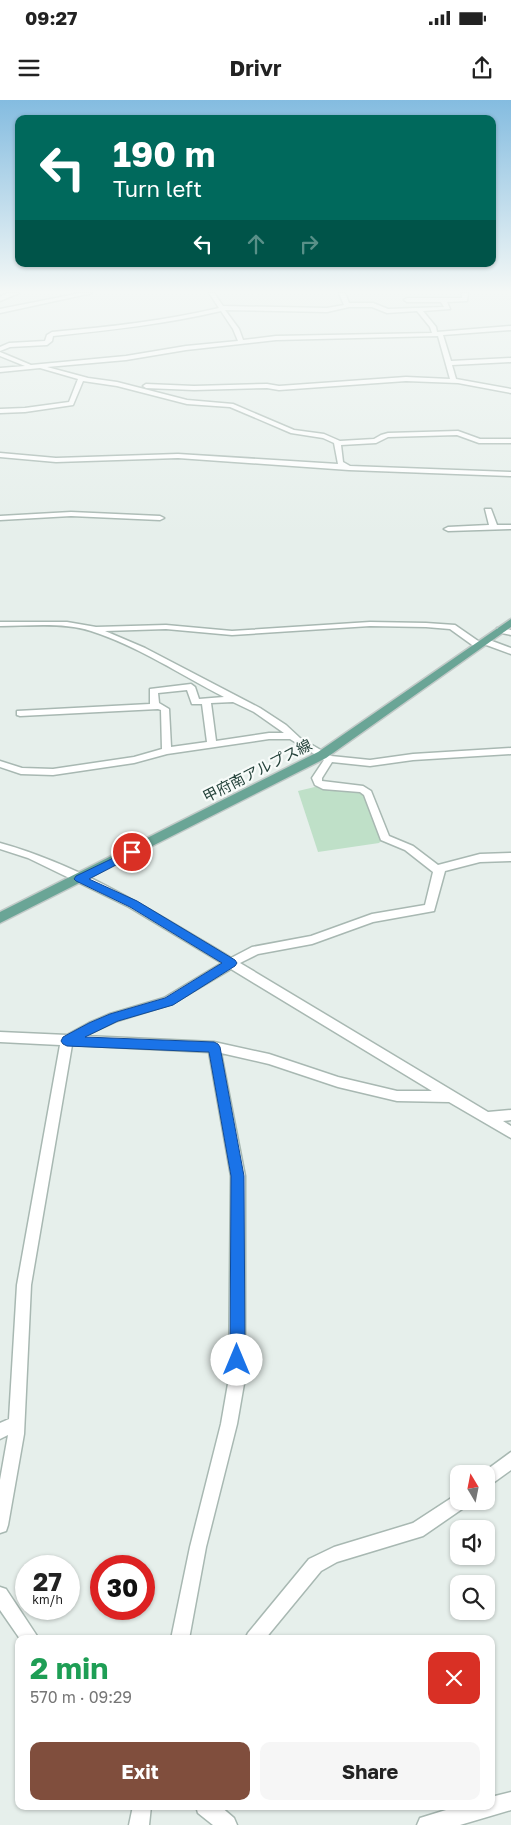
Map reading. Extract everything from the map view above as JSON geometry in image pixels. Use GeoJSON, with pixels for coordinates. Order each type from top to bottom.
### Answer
{"type":"FeatureCollection","features":[{"type":"Feature","properties":{"kind":"main road","name":"甲府南アルプス線"},"geometry":{"type":"LineString","coordinates":[[0,918],[326,757],[481,643],[506,632],[511,622]]}},
{"type":"Feature","properties":{"kind":"street"},"geometry":{"type":"LineString","coordinates":[[62,374],[81,379],[117,384],[194,388],[267,386],[279,388],[386,379],[454,381],[495,390],[511,391]]}},
{"type":"Feature","properties":{"kind":"street"},"geometry":{"type":"LineString","coordinates":[[384,374],[386,379]]}},
{"type":"Feature","properties":{"kind":"street"},"geometry":{"type":"LineString","coordinates":[[405,374],[409,380]]}},
{"type":"Feature","properties":{"kind":"street"},"geometry":{"type":"LineString","coordinates":[[452,374],[454,381]]}},
{"type":"Feature","properties":{"kind":"street"},"geometry":{"type":"LineString","coordinates":[[0,411],[71,404],[81,379]]}},
{"type":"Feature","properties":{"kind":"street"},"geometry":{"type":"LineString","coordinates":[[117,384],[187,402],[231,405],[293,432],[324,436],[338,443],[376,442],[383,436],[388,435],[458,433],[479,441],[511,441]]}},
{"type":"Feature","properties":{"kind":"street"},"geometry":{"type":"LineString","coordinates":[[338,443],[340,463],[345,467]]}},
{"type":"Feature","properties":{"kind":"street"},"geometry":{"type":"LineString","coordinates":[[0,455],[56,460],[178,456],[374,470],[511,474]]}},
{"type":"Feature","properties":{"kind":"street"},"geometry":{"type":"LineString","coordinates":[[488,511],[494,528]]}},
{"type":"Feature","properties":{"kind":"street"},"geometry":{"type":"LineString","coordinates":[[0,518],[71,514],[160,518]]}},
{"type":"Feature","properties":{"kind":"street"},"geometry":{"type":"LineString","coordinates":[[448,529],[511,527]]}},
{"type":"Feature","properties":{"kind":"street"},"geometry":{"type":"LineString","coordinates":[[0,624],[67,624],[94,629],[166,627],[232,632],[370,624],[426,625],[452,627],[481,643],[511,651]]}},
{"type":"Feature","properties":{"kind":"street"},"geometry":{"type":"LineString","coordinates":[[94,629],[142,650],[257,710],[292,736],[326,757],[370,763],[413,757],[511,751]]}},
{"type":"Feature","properties":{"kind":"street"},"geometry":{"type":"LineString","coordinates":[[155,706],[153,691],[191,688],[195,702],[235,699]]}},
{"type":"Feature","properties":{"kind":"street"},"geometry":{"type":"LineString","coordinates":[[206,702],[212,745]]}},
{"type":"Feature","properties":{"kind":"street"},"geometry":{"type":"LineString","coordinates":[[20,713],[159,706],[165,709],[167,751]]}},
{"type":"Feature","properties":{"kind":"street"},"geometry":{"type":"LineString","coordinates":[[0,764],[21,771],[53,772],[134,760],[167,751],[269,736],[292,736]]}},
{"type":"Feature","properties":{"kind":"street"},"geometry":{"type":"LineString","coordinates":[[326,757],[317,778],[318,783],[323,786],[363,789],[368,794],[385,838],[409,848],[438,871]]}},
{"type":"Feature","properties":{"kind":"street"},"geometry":{"type":"LineString","coordinates":[[0,846],[32,855],[133,904],[511,1134]]}},
{"type":"Feature","properties":{"kind":"street"},"geometry":{"type":"LineString","coordinates":[[438,871],[450,865],[480,858],[511,857]]}},
{"type":"Feature","properties":{"kind":"street"},"geometry":{"type":"LineString","coordinates":[[0,1525],[17,1423],[24,1284],[67,1041],[93,1026],[114,1017],[168,1002],[231,963],[256,950],[312,940],[372,918],[430,908],[438,871]]}},
{"type":"Feature","properties":{"kind":"street"},"geometry":{"type":"LineString","coordinates":[[0,1037],[214,1047],[269,1059],[338,1082],[396,1096],[449,1097]]}},
{"type":"Feature","properties":{"kind":"street"},"geometry":{"type":"LineString","coordinates":[[181,1635],[198,1547],[229,1424],[237,1378],[238,1176],[214,1047]]}},
{"type":"Feature","properties":{"kind":"street"},"geometry":{"type":"LineString","coordinates":[[485,1118],[511,1115]]}},
{"type":"Feature","properties":{"kind":"street"},"geometry":{"type":"LineString","coordinates":[[0,1431],[17,1423]]}},
{"type":"Feature","properties":{"kind":"street"},"geometry":{"type":"LineString","coordinates":[[495,1473],[511,1460]]}},
{"type":"Feature","properties":{"kind":"street"},"geometry":{"type":"LineString","coordinates":[[257,1635],[315,1565],[334,1555],[382,1538],[417,1530],[450,1507]]}},
{"type":"Feature","properties":{"kind":"street"},"geometry":{"type":"LineString","coordinates":[[0,1595],[27,1635]]}},
{"type":"Feature","properties":{"kind":"street"},"geometry":{"type":"LineString","coordinates":[[495,1806],[511,1801]]}},
{"type":"Feature","properties":{"kind":"street"},"geometry":{"type":"LineString","coordinates":[[138,1825],[141,1810]]}},
{"type":"Feature","properties":{"kind":"street"},"geometry":{"type":"LineString","coordinates":[[210,1810],[227,1825]]}},
{"type":"Feature","properties":{"kind":"street"},"geometry":{"type":"LineString","coordinates":[[427,1825],[480,1810]]}},
{"type":"Feature","properties":{"kind":"green space"},"geometry":{"type":"Polygon","coordinates":[[[319,786],[359,790],[366,796],[382,840],[379,843],[318,852],[298,791],[319,786]]]}},
{"type":"Feature","properties":{"kind":"route"},"geometry":{"type":"LineString","coordinates":[[132,852],[80,879],[133,904],[231,963],[168,1002],[114,1017],[93,1026],[67,1041],[214,1047],[238,1176],[237,1360]]}}]}
